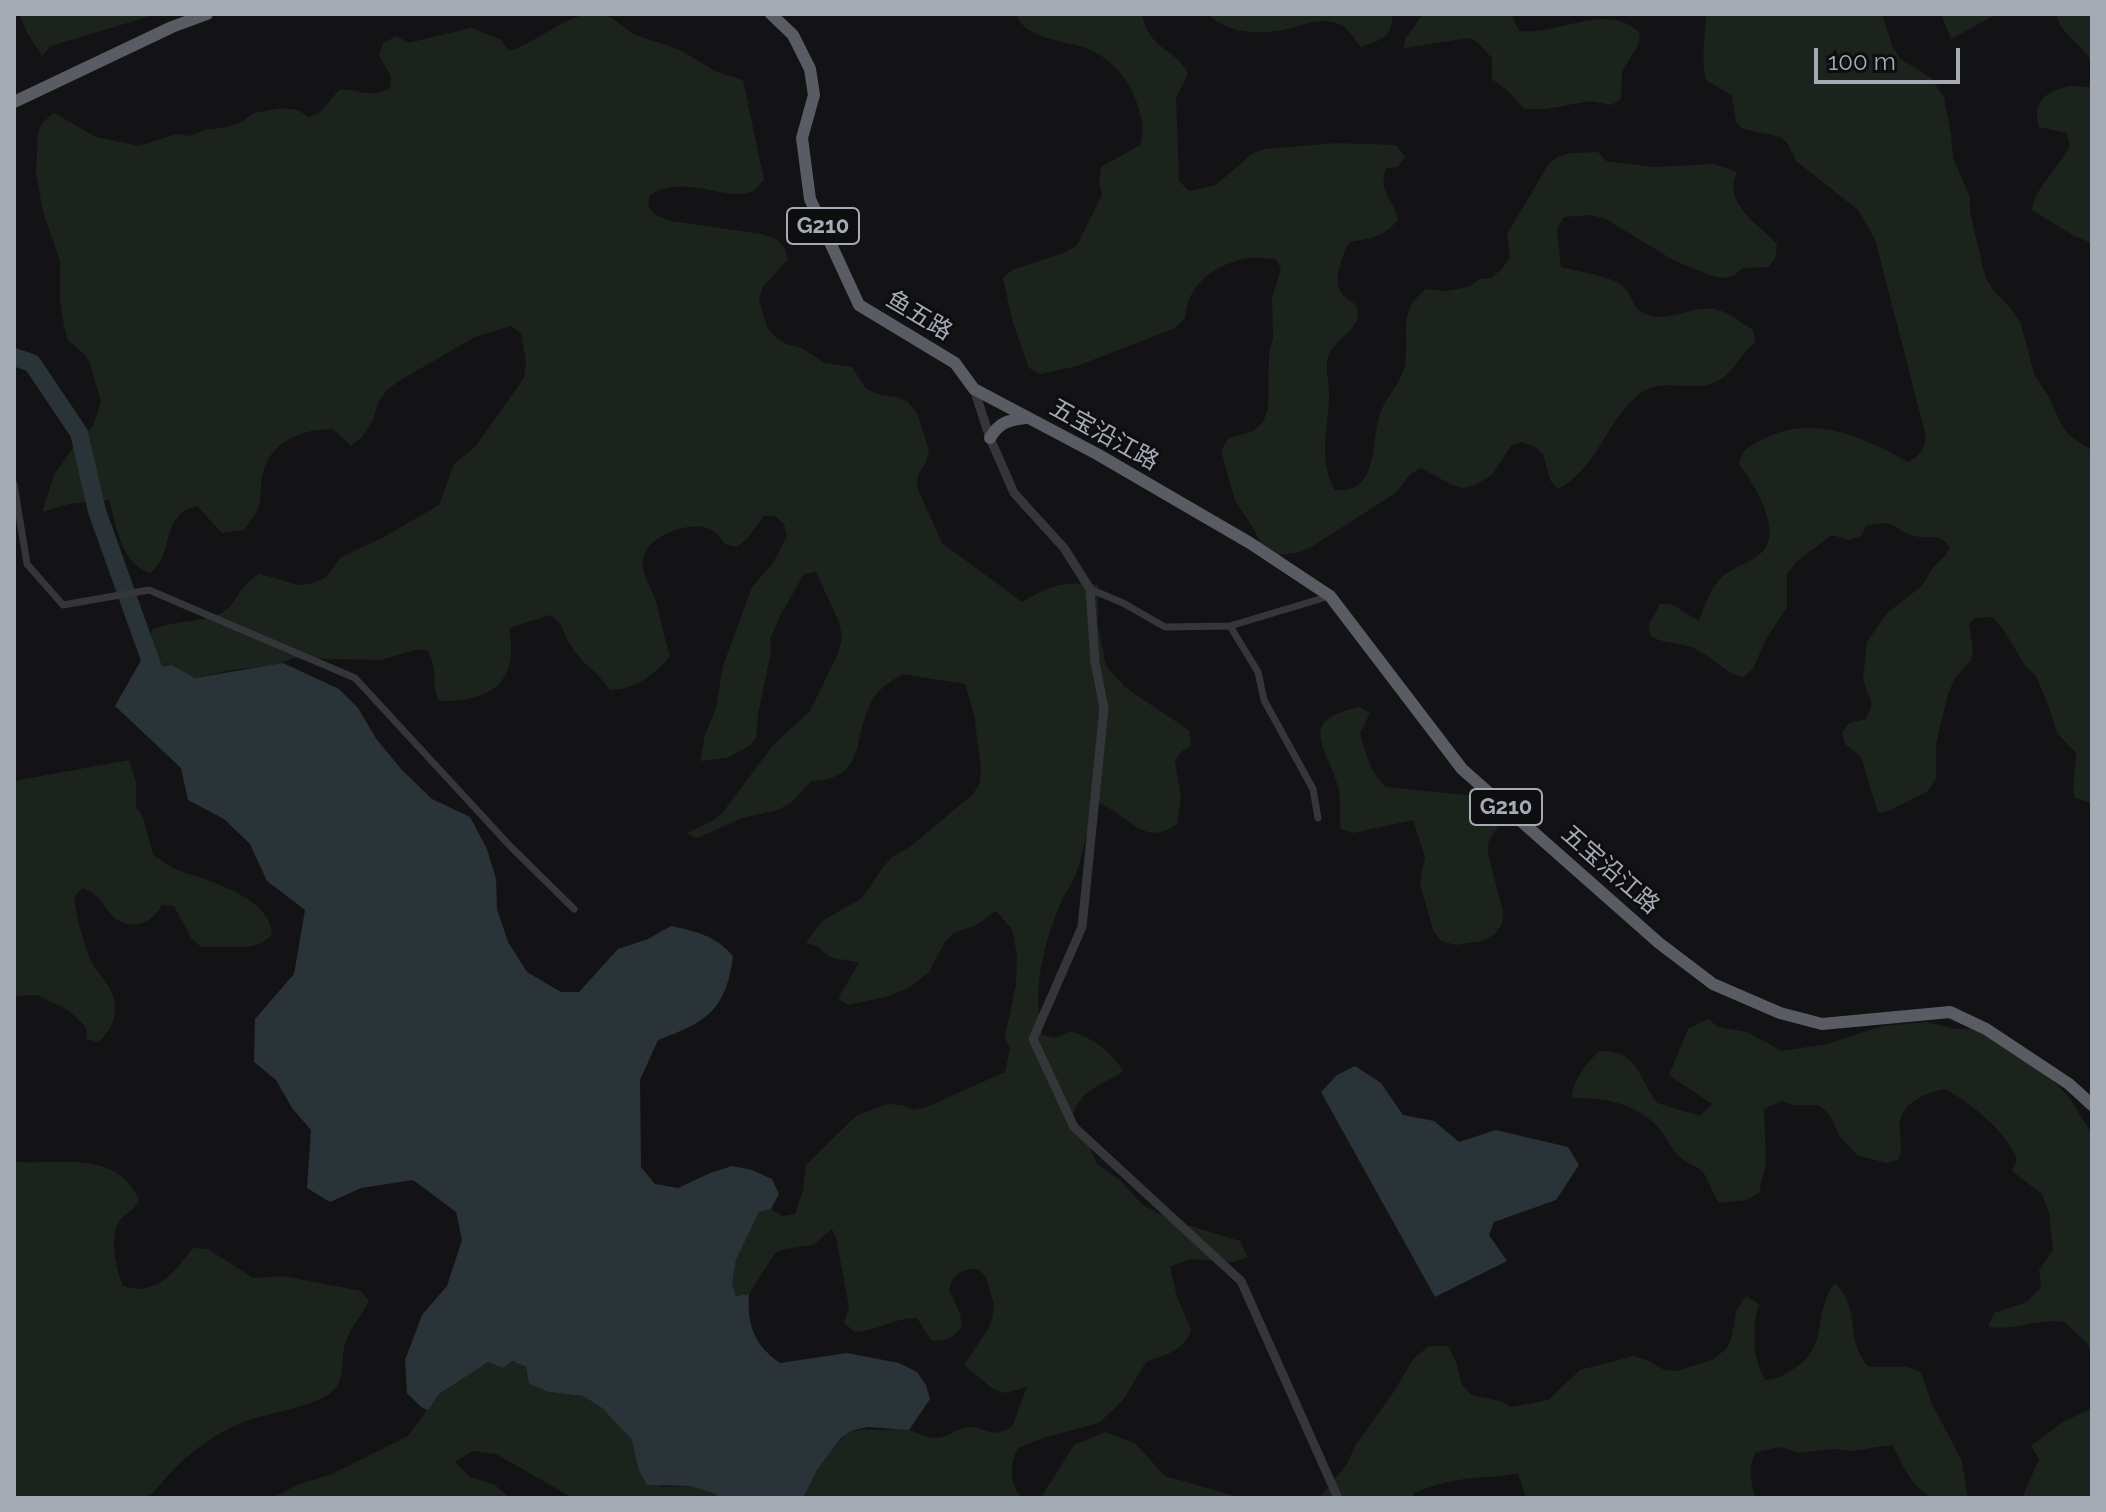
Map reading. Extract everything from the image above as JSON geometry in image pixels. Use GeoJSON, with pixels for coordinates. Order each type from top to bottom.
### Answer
{"type":"FeatureCollection","features":[{"type":"Feature","properties":{"kind":"highway"},"geometry":{"type":"LineString","coordinates":[[14,102],[91,64],[207,14]]}},
{"type":"Feature","properties":{"kind":"highway","name":"鱼五路"},"geometry":{"type":"LineString","coordinates":[[771,14],[793,35],[810,69],[814,95],[802,138],[810,199],[859,305],[955,363],[974,389]]}},
{"type":"Feature","properties":{"kind":"highway","name":"五宝沿江路"},"geometry":{"type":"LineString","coordinates":[[974,389],[1097,454],[1250,543],[1330,596],[1462,769],[1659,943],[1713,984],[1780,1013],[1822,1024],[1950,1012],[1986,1029],[2069,1084],[2092,1105]]}},
{"type":"Feature","properties":{"kind":"highway"},"geometry":{"type":"LineString","coordinates":[[990,438],[996,427],[1007,420],[1027,418]]}},
{"type":"Feature","properties":{"kind":"street"},"geometry":{"type":"LineString","coordinates":[[974,389],[990,438],[1014,493],[1064,548],[1090,589],[1095,662],[1104,708],[1082,927],[1033,1039],[1074,1127],[1241,1281],[1338,1498]]}},
{"type":"Feature","properties":{"kind":"street"},"geometry":{"type":"LineString","coordinates":[[14,484],[27,564],[63,605],[149,590],[355,678],[510,846],[574,909]]}},
{"type":"Feature","properties":{"kind":"street"},"geometry":{"type":"LineString","coordinates":[[1090,589],[1123,603],[1165,627],[1230,626],[1330,596]]}},
{"type":"Feature","properties":{"kind":"street"},"geometry":{"type":"LineString","coordinates":[[1230,626],[1258,672],[1264,700],[1313,789],[1318,818]]}},
{"type":"Feature","properties":{"kind":"shaded area"},"geometry":{"type":"Polygon","coordinates":[[[19,14],[157,14],[51,46],[42,56],[19,14]]]}},
{"type":"Feature","properties":{"kind":"shaded area"},"geometry":{"type":"Polygon","coordinates":[[[588,14],[606,14],[635,35],[678,49],[717,72],[743,80],[764,180],[755,190],[744,194],[693,187],[664,189],[650,195],[648,206],[656,215],[671,221],[761,234],[779,242],[788,259],[762,288],[759,300],[767,327],[786,344],[802,348],[824,363],[852,367],[866,389],[908,402],[917,413],[929,450],[918,475],[917,487],[942,543],[1022,602],[1058,586],[1098,585],[1098,626],[1106,666],[1126,688],[1190,731],[1191,746],[1182,751],[1175,761],[1181,797],[1177,824],[1165,831],[1145,831],[1098,803],[1076,874],[1061,902],[1044,951],[1039,984],[1039,1018],[1042,1035],[1057,1038],[1070,1031],[1086,1037],[1107,1051],[1123,1071],[1086,1094],[1071,1118],[1097,1164],[1120,1180],[1143,1205],[1171,1220],[1240,1241],[1248,1257],[1234,1262],[1189,1259],[1170,1267],[1177,1297],[1191,1330],[1188,1337],[1173,1351],[1146,1362],[1123,1400],[1099,1423],[1018,1448],[1012,1474],[1022,1498],[803,1498],[824,1461],[843,1437],[853,1431],[902,1429],[937,1438],[967,1427],[995,1433],[1012,1427],[1027,1387],[1005,1393],[993,1389],[964,1365],[992,1320],[994,1305],[986,1276],[977,1269],[959,1273],[951,1284],[949,1289],[962,1327],[948,1339],[940,1340],[931,1340],[917,1318],[855,1332],[844,1323],[849,1308],[832,1229],[813,1245],[775,1253],[749,1294],[736,1296],[732,1284],[736,1260],[759,1212],[771,1209],[782,1216],[795,1214],[803,1190],[806,1165],[857,1115],[888,1104],[913,1110],[927,1107],[1005,1072],[1010,1049],[1005,1037],[1016,984],[1017,956],[1012,929],[996,911],[976,925],[954,933],[945,942],[929,972],[907,989],[848,1005],[838,998],[859,963],[832,957],[818,946],[806,943],[821,922],[862,898],[892,857],[910,847],[973,794],[980,783],[974,715],[965,684],[902,674],[882,688],[873,699],[866,713],[856,753],[842,773],[811,781],[792,802],[778,810],[742,818],[697,838],[687,833],[723,812],[774,744],[810,711],[838,654],[842,637],[839,622],[816,572],[804,574],[770,639],[771,652],[756,738],[749,746],[727,758],[700,761],[705,735],[716,708],[723,666],[752,587],[773,563],[787,536],[784,524],[775,516],[764,516],[737,547],[725,544],[710,529],[701,526],[673,531],[651,545],[643,559],[644,572],[655,598],[670,656],[644,680],[628,687],[610,690],[575,652],[561,625],[550,615],[509,628],[510,662],[498,685],[487,693],[457,700],[439,701],[433,665],[427,650],[415,650],[381,660],[292,658],[268,666],[195,678],[172,665],[159,667],[143,657],[152,630],[220,614],[247,583],[260,574],[299,585],[313,583],[326,577],[341,557],[382,538],[439,505],[454,464],[475,447],[524,378],[526,363],[521,333],[511,326],[475,337],[397,382],[385,392],[374,418],[362,437],[351,446],[333,429],[298,435],[279,446],[265,465],[259,504],[244,530],[222,533],[197,506],[185,510],[172,526],[158,566],[150,573],[132,561],[126,552],[109,500],[69,504],[42,512],[54,475],[77,442],[93,426],[101,402],[86,356],[68,340],[64,326],[60,261],[43,212],[36,173],[38,132],[43,122],[54,113],[96,137],[139,146],[176,134],[191,136],[204,130],[229,127],[253,113],[281,108],[298,110],[309,117],[320,112],[339,90],[374,93],[390,89],[391,77],[379,55],[383,43],[397,36],[408,43],[471,28],[500,39],[509,51],[567,21],[588,14]]]}},
{"type":"Feature","properties":{"kind":"shaded area"},"geometry":{"type":"Polygon","coordinates":[[[1016,14],[1142,14],[1151,36],[1183,65],[1188,74],[1176,97],[1179,181],[1189,191],[1216,185],[1253,153],[1265,149],[1336,143],[1396,145],[1405,157],[1398,167],[1386,168],[1384,176],[1385,189],[1398,219],[1383,233],[1350,242],[1339,268],[1339,289],[1356,305],[1358,312],[1354,325],[1331,351],[1327,362],[1329,394],[1325,455],[1335,490],[1360,484],[1371,464],[1380,414],[1405,364],[1406,324],[1411,306],[1426,289],[1445,291],[1469,287],[1479,279],[1491,278],[1502,269],[1510,257],[1507,234],[1548,165],[1557,157],[1598,152],[1606,161],[1654,167],[1714,164],[1737,172],[1734,184],[1739,204],[1777,245],[1775,258],[1769,267],[1743,268],[1733,276],[1722,278],[1710,275],[1673,260],[1606,219],[1591,215],[1564,217],[1557,229],[1561,267],[1615,281],[1628,292],[1639,310],[1648,315],[1665,316],[1707,308],[1720,310],[1753,330],[1755,343],[1726,375],[1711,384],[1658,386],[1638,395],[1617,418],[1583,469],[1558,489],[1550,480],[1543,454],[1534,446],[1522,442],[1511,446],[1492,475],[1473,486],[1462,488],[1452,485],[1421,468],[1410,474],[1397,492],[1313,546],[1300,552],[1273,556],[1263,549],[1235,501],[1221,450],[1229,438],[1253,431],[1263,422],[1268,409],[1269,352],[1273,338],[1272,298],[1281,269],[1276,259],[1250,258],[1215,270],[1198,285],[1191,295],[1185,318],[1173,329],[1077,366],[1040,374],[1029,368],[1012,320],[1003,278],[1012,270],[1066,252],[1077,245],[1102,195],[1099,180],[1101,167],[1140,145],[1143,129],[1134,95],[1114,66],[1084,47],[1029,30],[1016,14]]]}},
{"type":"Feature","properties":{"kind":"shaded area"},"geometry":{"type":"Polygon","coordinates":[[[1208,14],[1392,14],[1392,22],[1388,33],[1361,47],[1346,28],[1333,22],[1315,22],[1269,32],[1247,32],[1226,26],[1208,14]]]}},
{"type":"Feature","properties":{"kind":"shaded area"},"geometry":{"type":"Polygon","coordinates":[[[1423,14],[1511,14],[1519,31],[1612,19],[1640,33],[1638,45],[1622,72],[1621,99],[1611,105],[1590,101],[1546,109],[1524,109],[1492,79],[1492,58],[1477,42],[1469,38],[1404,48],[1405,39],[1423,14]]]}},
{"type":"Feature","properties":{"kind":"shaded area"},"geometry":{"type":"Polygon","coordinates":[[[1706,14],[1882,14],[1893,48],[1901,59],[1931,78],[1944,97],[1953,158],[1970,197],[1970,212],[1985,276],[2021,324],[2034,374],[2061,424],[2069,435],[2092,451],[2092,803],[2075,798],[2076,753],[2057,733],[2036,676],[2026,667],[1992,617],[1975,618],[1969,624],[1973,648],[1971,660],[1955,678],[1948,694],[1936,744],[1936,778],[1928,791],[1878,813],[1861,757],[1845,744],[1842,733],[1849,723],[1866,719],[1872,704],[1863,680],[1867,642],[1887,613],[1922,586],[1933,567],[1945,556],[1950,547],[1938,538],[1915,536],[1883,523],[1866,526],[1861,536],[1849,540],[1832,535],[1798,560],[1787,574],[1787,607],[1766,639],[1753,669],[1743,677],[1693,648],[1650,636],[1649,624],[1660,604],[1671,604],[1699,621],[1717,582],[1731,570],[1756,557],[1769,541],[1770,530],[1764,506],[1739,464],[1749,447],[1786,430],[1822,428],[1857,437],[1908,462],[1921,452],[1926,437],[1875,239],[1858,210],[1796,161],[1781,137],[1743,129],[1736,122],[1732,96],[1706,80],[1706,14]]]}},
{"type":"Feature","properties":{"kind":"shaded area"},"geometry":{"type":"Polygon","coordinates":[[[1941,14],[1997,14],[1951,39],[1941,14]]]}},
{"type":"Feature","properties":{"kind":"shaded area"},"geometry":{"type":"Polygon","coordinates":[[[2056,14],[2092,14],[2092,63],[2062,28],[2056,14]]]}},
{"type":"Feature","properties":{"kind":"shaded area"},"geometry":{"type":"Polygon","coordinates":[[[2070,86],[2092,87],[2092,243],[2074,236],[2032,210],[2037,195],[2070,145],[2067,133],[2039,127],[2039,104],[2048,94],[2070,86]]]}},
{"type":"Feature","properties":{"kind":"shaded area"},"geometry":{"type":"Polygon","coordinates":[[[143,657],[159,667],[172,665],[195,678],[283,663],[339,689],[358,708],[377,740],[402,770],[432,799],[470,817],[487,849],[496,879],[497,909],[508,942],[527,972],[561,992],[579,992],[618,949],[648,939],[671,926],[705,935],[733,956],[719,1002],[701,1020],[658,1040],[640,1080],[641,1167],[655,1184],[678,1188],[732,1166],[772,1179],[779,1194],[771,1209],[759,1212],[736,1260],[732,1284],[736,1296],[749,1294],[749,1315],[758,1341],[780,1363],[847,1353],[899,1363],[917,1372],[926,1385],[930,1399],[909,1430],[868,1427],[842,1437],[817,1470],[803,1498],[717,1498],[716,1494],[690,1486],[647,1485],[638,1468],[632,1440],[602,1408],[583,1396],[549,1392],[529,1384],[526,1367],[512,1361],[503,1368],[488,1362],[439,1394],[428,1410],[407,1393],[405,1360],[422,1315],[447,1286],[462,1240],[456,1212],[413,1180],[361,1188],[330,1202],[307,1188],[311,1130],[292,1108],[276,1080],[254,1062],[255,1019],[294,974],[305,910],[267,881],[250,844],[224,819],[188,800],[181,768],[115,706],[143,657]]]}},
{"type":"Feature","properties":{"kind":"shaded area"},"geometry":{"type":"Polygon","coordinates":[[[1359,707],[1370,713],[1360,733],[1372,769],[1386,787],[1506,799],[1507,811],[1488,843],[1503,911],[1502,924],[1495,934],[1482,941],[1456,945],[1441,941],[1433,930],[1420,884],[1425,857],[1413,820],[1353,833],[1341,829],[1339,791],[1320,736],[1327,719],[1359,707]]]}},
{"type":"Feature","properties":{"kind":"shaded area"},"geometry":{"type":"Polygon","coordinates":[[[129,760],[136,782],[136,807],[143,817],[153,855],[177,870],[222,886],[250,901],[269,922],[272,935],[262,943],[249,947],[201,947],[191,938],[174,906],[162,905],[154,916],[144,922],[125,924],[109,913],[96,895],[82,888],[74,897],[82,936],[90,959],[109,987],[115,1005],[111,1026],[98,1042],[87,1039],[86,1027],[68,1010],[37,995],[14,996],[14,781],[129,760]]]}},
{"type":"Feature","properties":{"kind":"shaded area"},"geometry":{"type":"Polygon","coordinates":[[[1708,1019],[1718,1027],[1747,1032],[1782,1051],[1827,1044],[1882,1026],[1926,1022],[1957,1029],[1976,1029],[2012,1050],[2055,1083],[2068,1096],[2092,1134],[2092,1352],[2064,1322],[1988,1327],[1994,1313],[2027,1302],[2041,1287],[2039,1270],[2053,1250],[2049,1213],[2042,1194],[2012,1171],[2017,1160],[1997,1129],[1946,1089],[1925,1095],[1906,1108],[1900,1121],[1901,1149],[1898,1160],[1886,1163],[1857,1155],[1840,1137],[1829,1114],[1818,1105],[1793,1105],[1782,1101],[1764,1109],[1766,1163],[1759,1193],[1746,1200],[1719,1203],[1705,1175],[1680,1157],[1649,1119],[1618,1103],[1572,1098],[1578,1078],[1589,1061],[1599,1051],[1612,1052],[1622,1055],[1636,1066],[1657,1103],[1700,1116],[1712,1104],[1669,1075],[1688,1029],[1708,1019]]]}},
{"type":"Feature","properties":{"kind":"shaded area"},"geometry":{"type":"Polygon","coordinates":[[[1355,1066],[1381,1083],[1403,1115],[1434,1121],[1459,1142],[1496,1130],[1568,1147],[1579,1165],[1556,1200],[1494,1222],[1489,1235],[1507,1261],[1435,1297],[1321,1092],[1337,1075],[1355,1066]]]}},
{"type":"Feature","properties":{"kind":"shaded area"},"geometry":{"type":"Polygon","coordinates":[[[14,1162],[68,1162],[102,1166],[117,1173],[129,1184],[139,1200],[117,1225],[114,1242],[123,1286],[135,1289],[155,1285],[164,1280],[193,1248],[208,1249],[253,1278],[283,1276],[361,1291],[369,1301],[345,1344],[337,1386],[318,1400],[245,1421],[210,1439],[144,1498],[14,1498],[14,1162]]]}},
{"type":"Feature","properties":{"kind":"shaded area"},"geometry":{"type":"Polygon","coordinates":[[[1835,1283],[1848,1304],[1857,1347],[1869,1367],[1906,1367],[1921,1372],[1932,1404],[1962,1461],[1968,1498],[1939,1499],[1927,1495],[1909,1476],[1892,1445],[1852,1451],[1832,1449],[1799,1453],[1781,1447],[1756,1452],[1751,1475],[1756,1498],[1526,1498],[1518,1473],[1446,1482],[1414,1493],[1412,1498],[1319,1498],[1347,1464],[1355,1446],[1414,1358],[1429,1346],[1448,1346],[1462,1385],[1471,1395],[1500,1401],[1511,1407],[1548,1400],[1580,1370],[1634,1356],[1664,1370],[1676,1371],[1712,1360],[1726,1349],[1732,1337],[1736,1311],[1746,1296],[1759,1304],[1754,1333],[1756,1353],[1765,1380],[1781,1376],[1806,1359],[1817,1339],[1824,1306],[1835,1283]]]}},
{"type":"Feature","properties":{"kind":"shaded area"},"geometry":{"type":"Polygon","coordinates":[[[488,1361],[521,1363],[549,1392],[583,1396],[602,1408],[632,1440],[638,1468],[662,1487],[690,1486],[716,1494],[717,1498],[573,1498],[496,1454],[473,1451],[455,1462],[470,1477],[495,1485],[510,1498],[272,1498],[297,1485],[332,1474],[408,1436],[439,1394],[488,1361]]]}},
{"type":"Feature","properties":{"kind":"shaded area"},"geometry":{"type":"Polygon","coordinates":[[[2092,1408],[2092,1498],[2022,1498],[2039,1459],[2031,1446],[2063,1422],[2092,1408]]]}},
{"type":"Feature","properties":{"kind":"shaded area"},"geometry":{"type":"Polygon","coordinates":[[[1106,1432],[1136,1444],[1165,1476],[1242,1498],[1038,1498],[1074,1445],[1106,1432]]]}},
{"type":"Feature","properties":{"kind":"waterway"},"geometry":{"type":"LineString","coordinates":[[14,357],[32,363],[79,433],[97,511],[158,682]]}}]}
